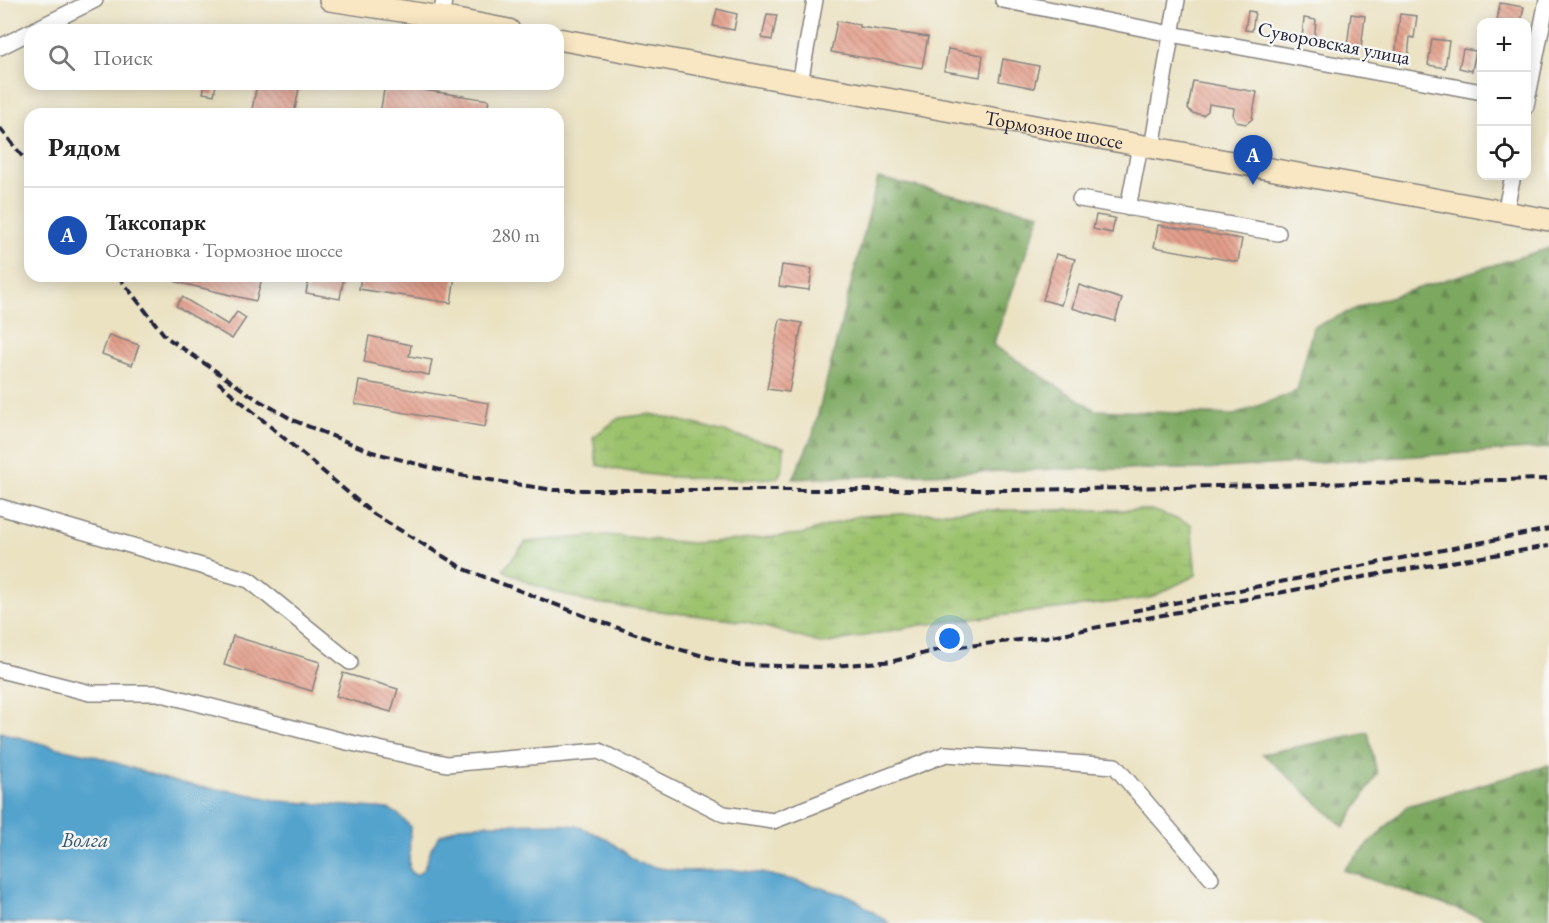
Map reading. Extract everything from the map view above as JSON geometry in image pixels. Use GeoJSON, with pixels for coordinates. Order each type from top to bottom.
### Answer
{"type":"FeatureCollection","features":[{"type":"Feature","properties":{"kind":"street"},"geometry":{"type":"LineString","coordinates":[[46,24],[94,0]]}},
{"type":"Feature","properties":{"kind":"street"},"geometry":{"type":"LineString","coordinates":[[330,0],[442,8],[491,24]]}},
{"type":"Feature","properties":{"kind":"street"},"geometry":{"type":"LineString","coordinates":[[800,83],[815,0]]}},
{"type":"Feature","properties":{"kind":"street","name":"Суворовская улица"},"geometry":{"type":"LineString","coordinates":[[1003,0],[1477,91]]}},
{"type":"Feature","properties":{"kind":"street"},"geometry":{"type":"LineString","coordinates":[[1128,208],[1146,147],[1177,0]]}},
{"type":"Feature","properties":{"kind":"street"},"geometry":{"type":"LineString","coordinates":[[1531,82],[1547,0]]}},
{"type":"Feature","properties":{"kind":"street"},"geometry":{"type":"LineString","coordinates":[[0,47],[24,35]]}},
{"type":"Feature","properties":{"kind":"street","name":"Тормозное шоссе"},"geometry":{"type":"LineString","coordinates":[[564,40],[1549,220]]}},
{"type":"Feature","properties":{"kind":"street"},"geometry":{"type":"LineString","coordinates":[[1505,212],[1512,180]]}},
{"type":"Feature","properties":{"kind":"street"},"geometry":{"type":"LineString","coordinates":[[1080,199],[1278,233]]}},
{"type":"Feature","properties":{"kind":"street"},"geometry":{"type":"LineString","coordinates":[[0,507],[249,580],[350,662]]}},
{"type":"Feature","properties":{"kind":"street"},"geometry":{"type":"LineString","coordinates":[[0,670],[90,693],[158,693],[347,742],[447,764],[599,751],[724,814],[772,821],[946,754],[1115,766],[1211,878]]}},
{"type":"Feature","properties":{"kind":"green space"},"geometry":{"type":"Polygon","coordinates":[[[878,178],[1040,214],[993,345],[1095,410],[1234,415],[1297,391],[1313,327],[1367,304],[1549,248],[1549,448],[1205,469],[1059,469],[793,479],[813,434],[878,178]]]}},
{"type":"Feature","properties":{"kind":"green space"},"geometry":{"type":"Polygon","coordinates":[[[651,414],[784,447],[783,469],[777,478],[709,479],[641,474],[597,465],[593,437],[619,418],[651,414]]]}},
{"type":"Feature","properties":{"kind":"green space"},"geometry":{"type":"Polygon","coordinates":[[[988,510],[1152,510],[1191,524],[1196,575],[1150,598],[921,625],[823,644],[748,622],[587,602],[534,585],[503,570],[526,542],[607,535],[691,543],[740,540],[802,534],[858,516],[988,510]]]}},
{"type":"Feature","properties":{"kind":"green space"},"geometry":{"type":"Polygon","coordinates":[[[1368,732],[1377,774],[1344,827],[1263,754],[1368,732]]]}},
{"type":"Feature","properties":{"kind":"green space"},"geometry":{"type":"Polygon","coordinates":[[[1549,765],[1549,923],[1519,923],[1485,919],[1343,870],[1407,806],[1549,765]]]}},
{"type":"Feature","properties":{"kind":"water","name":"Волга"},"geometry":{"type":"Polygon","coordinates":[[[0,732],[92,755],[169,780],[200,787],[280,801],[389,809],[410,826],[409,868],[413,874],[417,875],[424,869],[432,847],[440,835],[461,826],[551,823],[577,826],[605,838],[639,863],[680,871],[735,870],[761,873],[850,896],[889,923],[0,923],[0,732]]]}},
{"type":"Feature","properties":{"kind":"building"},"geometry":{"type":"Polygon","coordinates":[[[1500,3],[1524,7],[1522,18],[1498,18],[1500,3]]]}},
{"type":"Feature","properties":{"kind":"building"},"geometry":{"type":"Polygon","coordinates":[[[717,9],[737,14],[734,30],[713,26],[717,9]]]}},
{"type":"Feature","properties":{"kind":"building"},"geometry":{"type":"Polygon","coordinates":[[[1248,11],[1255,12],[1252,31],[1245,30],[1248,11]]]}},
{"type":"Feature","properties":{"kind":"building"},"geometry":{"type":"Polygon","coordinates":[[[767,14],[777,15],[772,40],[762,38],[767,14]]]}},
{"type":"Feature","properties":{"kind":"building"},"geometry":{"type":"Polygon","coordinates":[[[1351,14],[1365,16],[1361,49],[1347,47],[1351,14]]]}},
{"type":"Feature","properties":{"kind":"building"},"geometry":{"type":"Polygon","coordinates":[[[1400,14],[1417,16],[1414,38],[1410,37],[1408,58],[1395,56],[1400,14]]]}},
{"type":"Feature","properties":{"kind":"building"},"geometry":{"type":"Polygon","coordinates":[[[1304,18],[1316,20],[1314,41],[1302,39],[1304,18]]]}},
{"type":"Feature","properties":{"kind":"building"},"geometry":{"type":"Polygon","coordinates":[[[837,21],[860,25],[860,27],[928,37],[922,68],[831,52],[837,21]]]}},
{"type":"Feature","properties":{"kind":"building"},"geometry":{"type":"Polygon","coordinates":[[[1432,39],[1449,41],[1445,68],[1428,65],[1432,39]]]}},
{"type":"Feature","properties":{"kind":"building"},"geometry":{"type":"Polygon","coordinates":[[[948,49],[983,55],[980,77],[944,71],[948,49]]]}},
{"type":"Feature","properties":{"kind":"building"},"geometry":{"type":"Polygon","coordinates":[[[1463,49],[1476,51],[1472,71],[1459,68],[1463,49]]]}},
{"type":"Feature","properties":{"kind":"building"},"geometry":{"type":"Polygon","coordinates":[[[1003,59],[1039,66],[1034,88],[999,81],[1003,59]]]}},
{"type":"Feature","properties":{"kind":"building"},"geometry":{"type":"Polygon","coordinates":[[[1193,81],[1257,92],[1252,119],[1246,124],[1237,122],[1233,116],[1234,108],[1209,104],[1208,111],[1203,115],[1192,113],[1188,108],[1193,81]]]}},
{"type":"Feature","properties":{"kind":"building"},"geometry":{"type":"Polygon","coordinates":[[[204,90],[215,90],[214,95],[203,93],[204,90]]]}},
{"type":"Feature","properties":{"kind":"building"},"geometry":{"type":"Polygon","coordinates":[[[256,90],[299,90],[295,108],[252,108],[256,90]]]}},
{"type":"Feature","properties":{"kind":"building"},"geometry":{"type":"Polygon","coordinates":[[[384,90],[424,90],[489,100],[487,108],[381,108],[384,90]]]}},
{"type":"Feature","properties":{"kind":"building"},"geometry":{"type":"Polygon","coordinates":[[[1096,215],[1115,218],[1112,233],[1093,229],[1096,215]]]}},
{"type":"Feature","properties":{"kind":"building"},"geometry":{"type":"Polygon","coordinates":[[[1158,225],[1242,239],[1238,262],[1154,247],[1158,225]]]}},
{"type":"Feature","properties":{"kind":"building"},"geometry":{"type":"Polygon","coordinates":[[[1056,254],[1075,259],[1061,305],[1043,300],[1056,254]]]}},
{"type":"Feature","properties":{"kind":"building"},"geometry":{"type":"Polygon","coordinates":[[[782,265],[812,269],[809,290],[779,286],[782,265]]]}},
{"type":"Feature","properties":{"kind":"building"},"geometry":{"type":"Polygon","coordinates":[[[176,282],[261,282],[256,301],[176,282]]]}},
{"type":"Feature","properties":{"kind":"building"},"geometry":{"type":"Polygon","coordinates":[[[308,282],[343,282],[340,299],[306,293],[308,282]]]}},
{"type":"Feature","properties":{"kind":"building"},"geometry":{"type":"Polygon","coordinates":[[[360,282],[454,282],[451,303],[359,289],[360,282]]]}},
{"type":"Feature","properties":{"kind":"building"},"geometry":{"type":"Polygon","coordinates":[[[1079,285],[1122,299],[1115,321],[1072,308],[1079,285]]]}},
{"type":"Feature","properties":{"kind":"building"},"geometry":{"type":"Polygon","coordinates":[[[182,297],[228,325],[237,312],[246,318],[232,339],[176,306],[182,297]]]}},
{"type":"Feature","properties":{"kind":"building"},"geometry":{"type":"Polygon","coordinates":[[[780,319],[802,323],[789,392],[767,389],[780,319]]]}},
{"type":"Feature","properties":{"kind":"building"},"geometry":{"type":"Polygon","coordinates":[[[109,335],[139,345],[132,365],[102,354],[109,335]]]}},
{"type":"Feature","properties":{"kind":"building"},"geometry":{"type":"Polygon","coordinates":[[[369,336],[411,345],[409,356],[432,360],[429,375],[364,362],[369,336]]]}},
{"type":"Feature","properties":{"kind":"building"},"geometry":{"type":"Polygon","coordinates":[[[359,381],[489,403],[485,427],[355,404],[359,381]]]}},
{"type":"Feature","properties":{"kind":"building"},"geometry":{"type":"Polygon","coordinates":[[[233,636],[320,662],[312,691],[224,665],[233,636]]]}},
{"type":"Feature","properties":{"kind":"building"},"geometry":{"type":"Polygon","coordinates":[[[343,673],[398,689],[391,712],[336,696],[343,673]]]}},
{"type":"Feature","properties":{"kind":"railway"},"geometry":{"type":"LineString","coordinates":[[0,128],[24,158]]}},
{"type":"Feature","properties":{"kind":"railway"},"geometry":{"type":"LineString","coordinates":[[123,282],[166,337],[258,400],[295,421],[372,452],[459,475],[553,490],[1029,490],[1549,479]]}},
{"type":"Feature","properties":{"kind":"railway"},"geometry":{"type":"LineString","coordinates":[[218,382],[372,513],[464,569],[678,649],[737,665],[823,667],[894,661],[941,649],[1046,637],[1384,573],[1549,546]]}},
{"type":"Feature","properties":{"kind":"railway"},"geometry":{"type":"LineString","coordinates":[[1133,611],[1549,529]]}},
{"type":"Feature","properties":{"kind":"place","name":"Таксопарк"},"geometry":{"type":"Point","coordinates":[1253,185]}}]}
